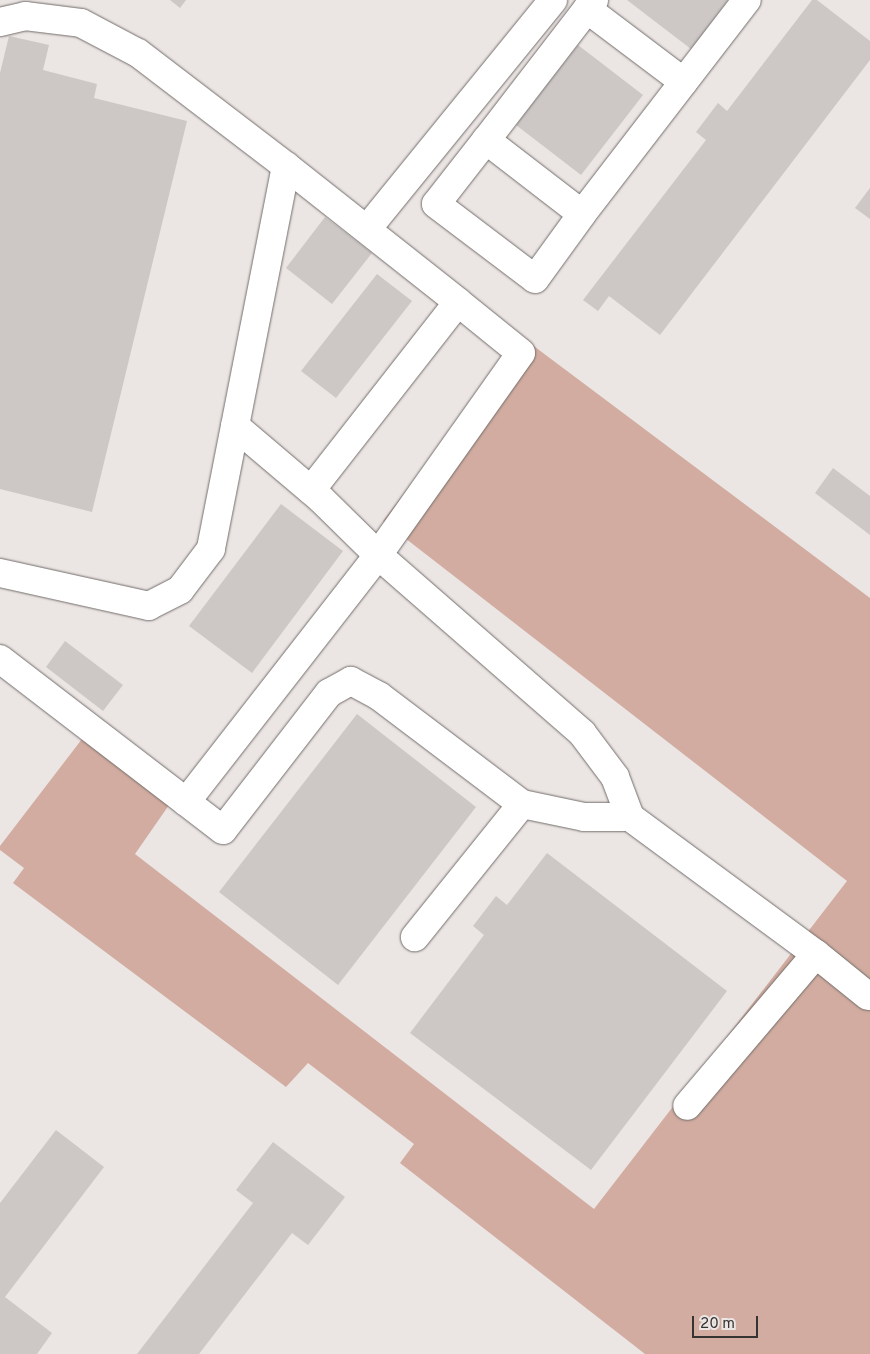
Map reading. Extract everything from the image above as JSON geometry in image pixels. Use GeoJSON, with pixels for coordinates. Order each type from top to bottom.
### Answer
{"type":"FeatureCollection","features":[{"type":"Feature","properties":{"kind":"lane"},"geometry":{"type":"LineString","coordinates":[[367,229],[553,0]]}},
{"type":"Feature","properties":{"kind":"lane"},"geometry":{"type":"LineString","coordinates":[[684,82],[590,4],[436,204],[535,279],[582,214],[684,82],[747,0]]}},
{"type":"Feature","properties":{"kind":"lane"},"geometry":{"type":"LineString","coordinates":[[0,22],[25,16],[81,23],[138,53],[367,229],[521,353],[378,555],[186,802]]}},
{"type":"Feature","properties":{"kind":"lane"},"geometry":{"type":"LineString","coordinates":[[486,140],[582,214]]}},
{"type":"Feature","properties":{"kind":"lane"},"geometry":{"type":"LineString","coordinates":[[0,573],[149,606],[180,590],[211,549],[286,166]]}},
{"type":"Feature","properties":{"kind":"lane"},"geometry":{"type":"LineString","coordinates":[[311,490],[458,302]]}},
{"type":"Feature","properties":{"kind":"lane"},"geometry":{"type":"LineString","coordinates":[[235,426],[311,490],[378,555],[582,733],[616,777],[630,817],[816,954],[868,996]]}},
{"type":"Feature","properties":{"kind":"lane"},"geometry":{"type":"LineString","coordinates":[[0,659],[223,830],[329,693],[350,682],[380,696],[522,804],[584,817],[630,817]]}},
{"type":"Feature","properties":{"kind":"lane"},"geometry":{"type":"LineString","coordinates":[[415,937],[522,804]]}},
{"type":"Feature","properties":{"kind":"lane"},"geometry":{"type":"LineString","coordinates":[[687,1106],[816,954]]}},
{"type":"Feature","properties":{"kind":"shaded area"},"geometry":{"type":"Polygon","coordinates":[[[523,338],[870,598],[870,1354],[645,1354],[400,1163],[414,1144],[308,1063],[286,1087],[13,883],[24,868],[0,850],[0,846],[82,739],[169,805],[135,854],[594,1209],[847,881],[383,521],[523,338]]]}},
{"type":"Feature","properties":{"kind":"building"},"geometry":{"type":"Polygon","coordinates":[[[170,0],[186,0],[180,8],[170,0]]]}},
{"type":"Feature","properties":{"kind":"building"},"geometry":{"type":"Polygon","coordinates":[[[627,0],[728,0],[691,49],[627,0]]]}},
{"type":"Feature","properties":{"kind":"building"},"geometry":{"type":"Polygon","coordinates":[[[812,0],[817,0],[870,41],[870,60],[660,335],[609,296],[598,311],[583,300],[706,140],[696,132],[718,103],[727,111],[812,0]]]}},
{"type":"Feature","properties":{"kind":"building"},"geometry":{"type":"Polygon","coordinates":[[[9,36],[49,45],[43,70],[97,84],[94,98],[187,121],[92,512],[0,489],[0,73],[9,36]]]}},
{"type":"Feature","properties":{"kind":"building"},"geometry":{"type":"Polygon","coordinates":[[[578,45],[643,95],[581,175],[516,125],[578,45]]]}},
{"type":"Feature","properties":{"kind":"building"},"geometry":{"type":"Polygon","coordinates":[[[870,188],[870,219],[855,208],[870,188]]]}},
{"type":"Feature","properties":{"kind":"building"},"geometry":{"type":"Polygon","coordinates":[[[325,217],[372,253],[332,304],[286,268],[325,217]]]}},
{"type":"Feature","properties":{"kind":"building"},"geometry":{"type":"Polygon","coordinates":[[[377,274],[412,301],[336,398],[301,371],[377,274]]]}},
{"type":"Feature","properties":{"kind":"building"},"geometry":{"type":"Polygon","coordinates":[[[833,468],[870,496],[870,535],[815,493],[833,468]]]}},
{"type":"Feature","properties":{"kind":"building"},"geometry":{"type":"Polygon","coordinates":[[[281,504],[343,551],[252,673],[189,626],[281,504]]]}},
{"type":"Feature","properties":{"kind":"building"},"geometry":{"type":"Polygon","coordinates":[[[65,641],[123,685],[103,711],[46,667],[65,641]]]}},
{"type":"Feature","properties":{"kind":"building"},"geometry":{"type":"Polygon","coordinates":[[[357,714],[476,807],[338,985],[219,892],[357,714]]]}},
{"type":"Feature","properties":{"kind":"building"},"geometry":{"type":"Polygon","coordinates":[[[547,853],[727,991],[591,1170],[410,1033],[484,935],[473,926],[496,896],[507,905],[547,853]]]}},
{"type":"Feature","properties":{"kind":"building"},"geometry":{"type":"Polygon","coordinates":[[[56,1130],[104,1167],[5,1297],[52,1333],[37,1354],[0,1354],[0,1203],[56,1130]]]}},
{"type":"Feature","properties":{"kind":"building"},"geometry":{"type":"Polygon","coordinates":[[[273,1142],[345,1197],[308,1245],[292,1233],[199,1354],[137,1354],[253,1203],[236,1190],[273,1142]]]}}]}
